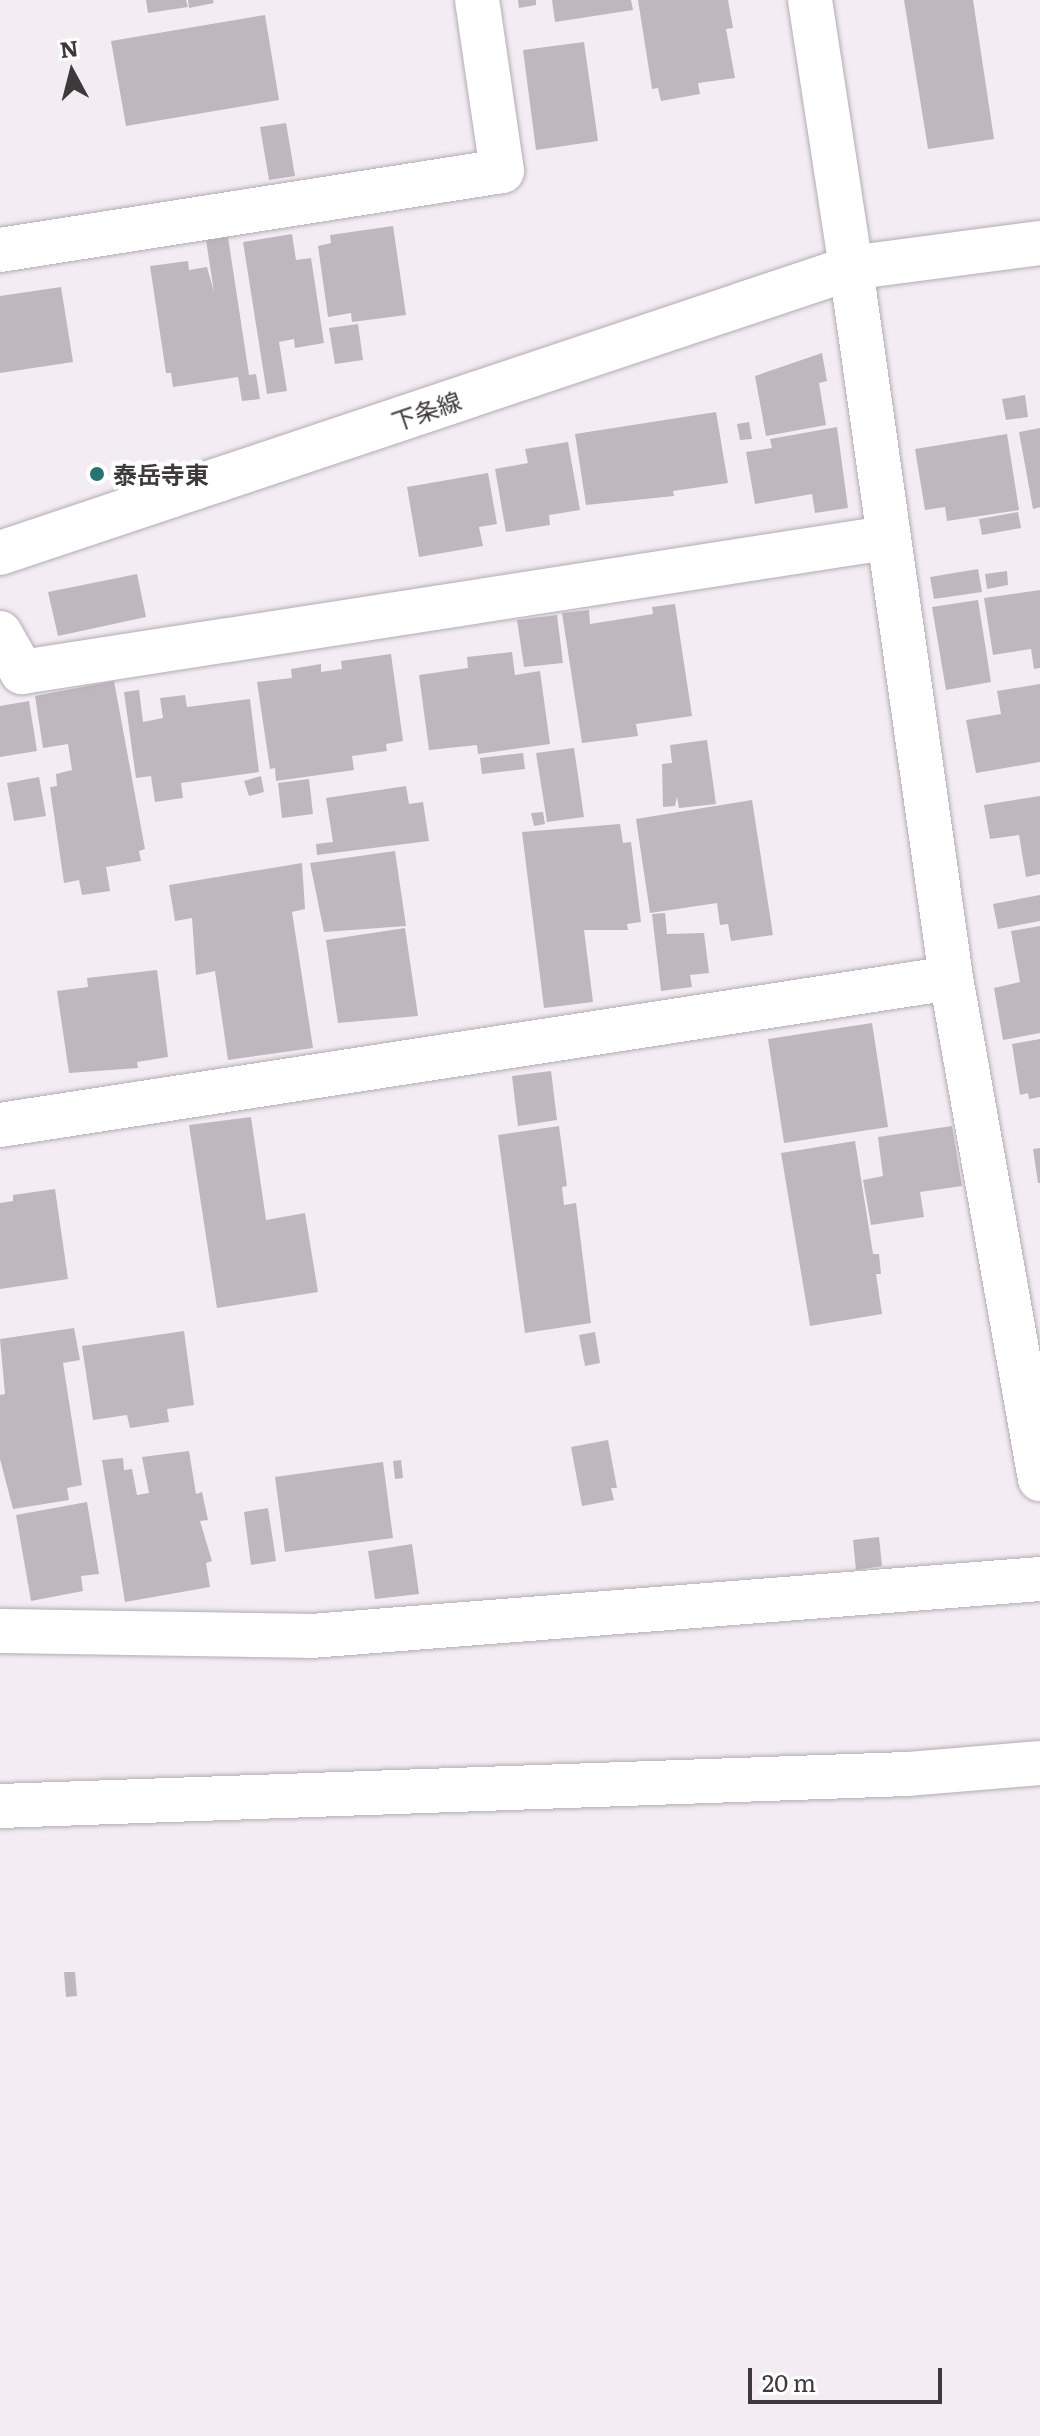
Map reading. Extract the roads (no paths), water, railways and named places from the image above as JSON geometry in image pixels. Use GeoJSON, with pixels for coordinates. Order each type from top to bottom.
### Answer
{"type":"FeatureCollection","features":[{"type":"Feature","properties":{"kind":"street"},"geometry":{"type":"LineString","coordinates":[[0,250],[502,171],[477,0]]}},
{"type":"Feature","properties":{"kind":"street"},"geometry":{"type":"LineString","coordinates":[[810,0],[951,978],[1040,1479]]}},
{"type":"Feature","properties":{"kind":"street","name":"下条線"},"geometry":{"type":"LineString","coordinates":[[0,553],[851,268],[1040,243]]}},
{"type":"Feature","properties":{"kind":"street"},"geometry":{"type":"LineString","coordinates":[[0,633],[22,672],[886,538]]}},
{"type":"Feature","properties":{"kind":"street"},"geometry":{"type":"LineString","coordinates":[[0,1125],[951,978]]}},
{"type":"Feature","properties":{"kind":"street"},"geometry":{"type":"LineString","coordinates":[[0,1631],[311,1636],[1040,1579]]}},
{"type":"Feature","properties":{"kind":"street"},"geometry":{"type":"LineString","coordinates":[[0,1806],[907,1774],[1040,1763]]}},
{"type":"Feature","properties":{"kind":"place","name":"泰岳寺東"},"geometry":{"type":"Point","coordinates":[97,474]}}]}
